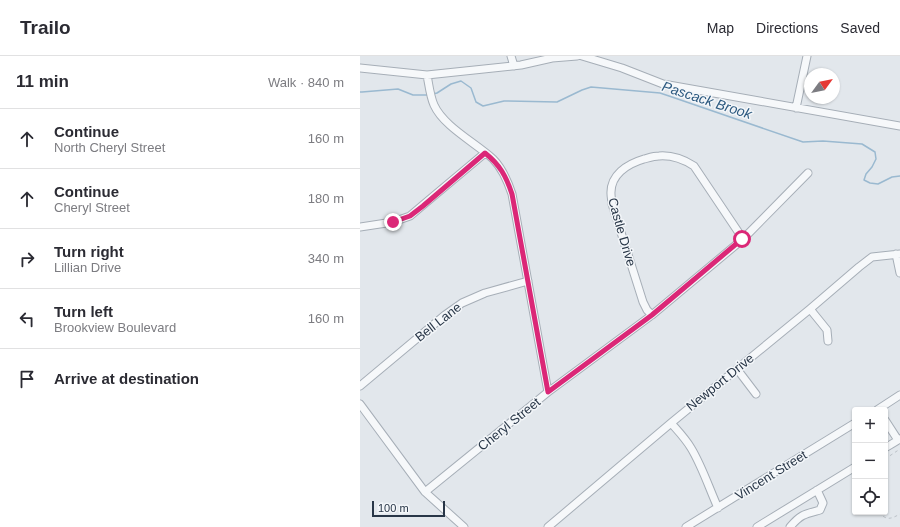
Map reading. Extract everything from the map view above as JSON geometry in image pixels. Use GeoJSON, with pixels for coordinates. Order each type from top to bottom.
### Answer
{"type":"FeatureCollection","features":[{"type":"Feature","properties":{"kind":"street"},"geometry":{"type":"LineString","coordinates":[[511,56],[514,66]]}},
{"type":"Feature","properties":{"kind":"street"},"geometry":{"type":"LineString","coordinates":[[360,68],[427,75],[514,66],[552,58],[577,56]]}},
{"type":"Feature","properties":{"kind":"street"},"geometry":{"type":"LineString","coordinates":[[582,56],[622,68],[663,84],[900,126]]}},
{"type":"Feature","properties":{"kind":"street"},"geometry":{"type":"LineString","coordinates":[[796,108],[807,56]]}},
{"type":"Feature","properties":{"kind":"street"},"geometry":{"type":"LineString","coordinates":[[427,75],[434,106],[441,116],[494,160],[506,178],[512,194],[548,392]]}},
{"type":"Feature","properties":{"kind":"street"},"geometry":{"type":"LineString","coordinates":[[360,227],[393,222],[410,216],[485,153]]}},
{"type":"Feature","properties":{"kind":"street","name":"Castle Drive"},"geometry":{"type":"LineString","coordinates":[[652,315],[647,310],[643,302],[612,204],[612,185],[618,174],[625,167],[636,161],[658,156],[673,157],[684,160],[694,166],[742,239]]}},
{"type":"Feature","properties":{"kind":"street","name":"Cheryl Street"},"geometry":{"type":"LineString","coordinates":[[425,492],[548,392],[652,315],[742,239],[808,173]]}},
{"type":"Feature","properties":{"kind":"street"},"geometry":{"type":"LineString","coordinates":[[898,254],[900,273]]}},
{"type":"Feature","properties":{"kind":"street","name":"Newport Drive"},"geometry":{"type":"LineString","coordinates":[[548,527],[859,267],[872,257],[898,254]]}},
{"type":"Feature","properties":{"kind":"street","name":"Bell Lane"},"geometry":{"type":"LineString","coordinates":[[360,386],[445,315],[462,303],[485,293],[528,281]]}},
{"type":"Feature","properties":{"kind":"street"},"geometry":{"type":"LineString","coordinates":[[810,309],[827,330],[828,341]]}},
{"type":"Feature","properties":{"kind":"street"},"geometry":{"type":"LineString","coordinates":[[737,369],[756,394]]}},
{"type":"Feature","properties":{"kind":"street"},"geometry":{"type":"LineString","coordinates":[[882,407],[900,395]]}},
{"type":"Feature","properties":{"kind":"street"},"geometry":{"type":"LineString","coordinates":[[360,404],[425,492],[464,527]]}},
{"type":"Feature","properties":{"kind":"street"},"geometry":{"type":"LineString","coordinates":[[671,423],[690,447],[695,456],[718,508]]}},
{"type":"Feature","properties":{"kind":"street"},"geometry":{"type":"LineString","coordinates":[[888,424],[899,440],[888,446]]}},
{"type":"Feature","properties":{"kind":"street","name":"Vincent Street"},"geometry":{"type":"LineString","coordinates":[[686,527],[852,425]]}},
{"type":"Feature","properties":{"kind":"street"},"geometry":{"type":"LineString","coordinates":[[757,527],[852,469]]}},
{"type":"Feature","properties":{"kind":"street"},"geometry":{"type":"LineString","coordinates":[[790,527],[804,514],[820,510],[823,503],[817,490]]}},
{"type":"Feature","properties":{"kind":"path"},"geometry":{"type":"LineString","coordinates":[[888,457],[900,449]]}},
{"type":"Feature","properties":{"kind":"path"},"geometry":{"type":"LineString","coordinates":[[882,515],[884,518],[894,518],[900,514]]}},
{"type":"Feature","properties":{"kind":"waterway","name":"Pascack Brook"},"geometry":{"type":"LineString","coordinates":[[433,94],[451,84],[461,81],[471,88],[476,102],[483,106],[504,101],[557,102],[591,87],[660,93],[803,142],[823,141],[862,144],[875,152],[876,159],[866,174],[864,180],[870,183],[878,184],[892,177],[900,176]]}},
{"type":"Feature","properties":{"kind":"waterway","name":"Pascack Brook"},"geometry":{"type":"LineString","coordinates":[[360,92],[398,89],[413,95],[428,95]]}},
{"type":"Feature","properties":{"kind":"route"},"geometry":{"type":"LineString","coordinates":[[393,222],[410,216],[485,153],[494,160],[506,178],[512,194],[548,392],[652,315],[742,239]]}}]}
